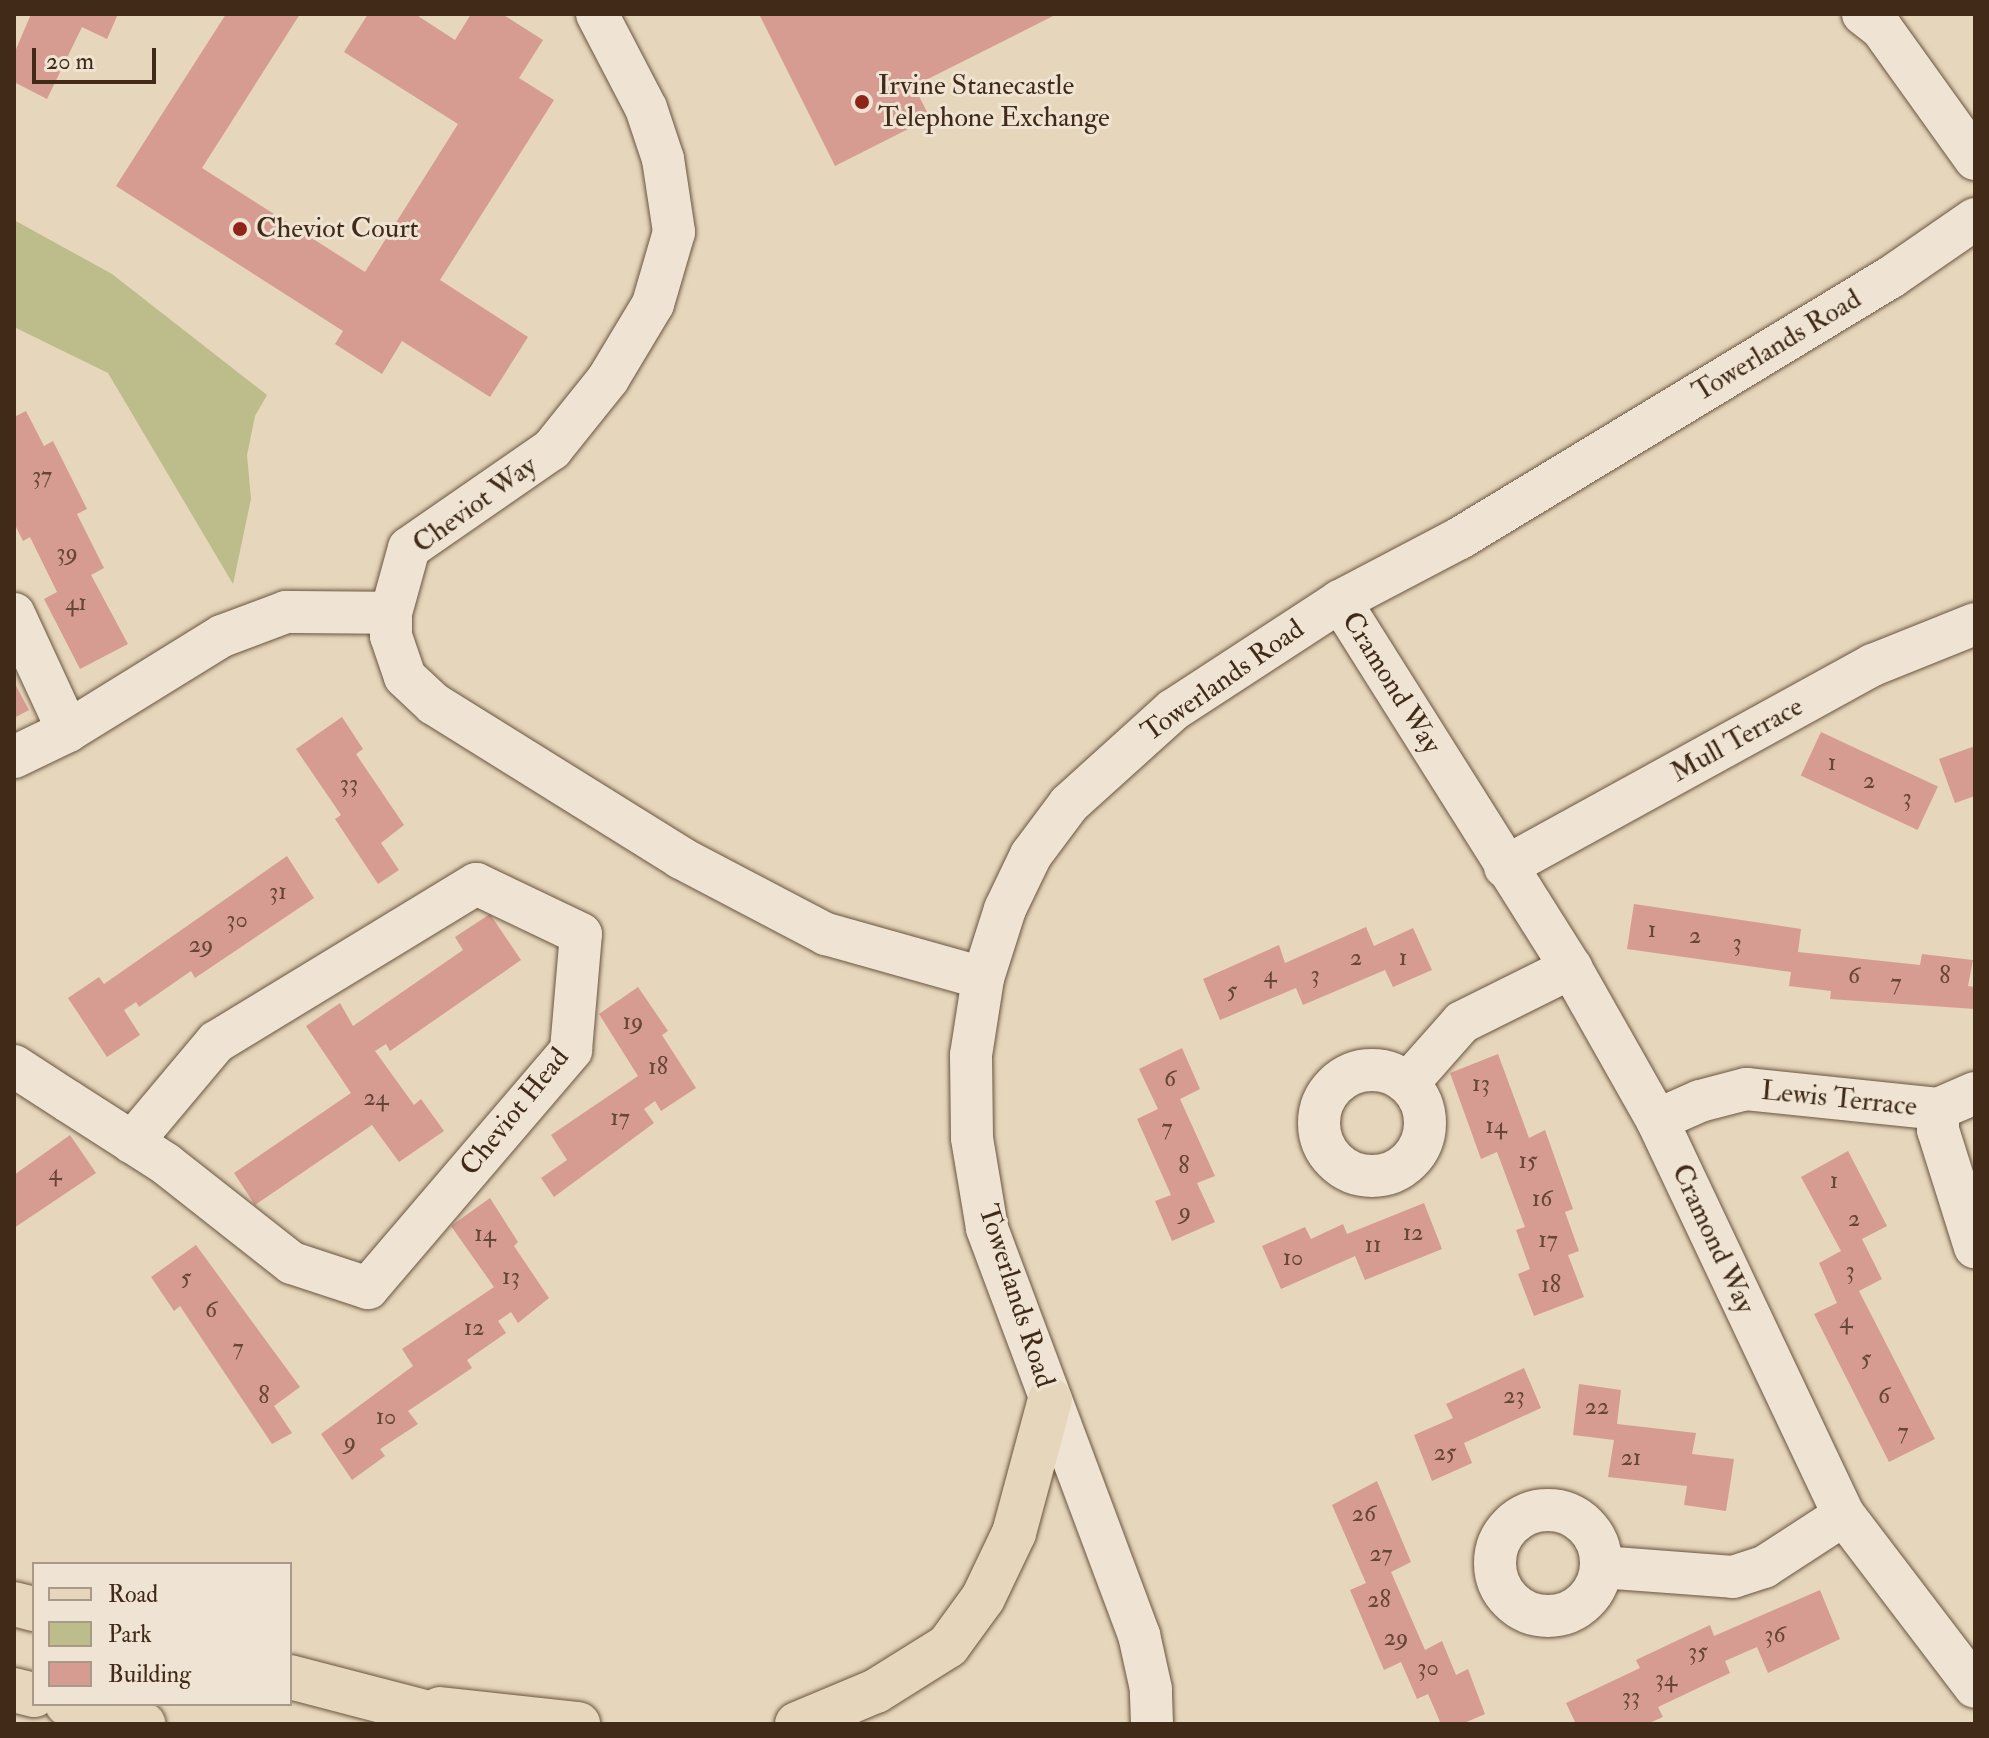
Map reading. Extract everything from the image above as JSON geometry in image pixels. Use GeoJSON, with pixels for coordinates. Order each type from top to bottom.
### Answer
{"type":"FeatureCollection","features":[{"type":"Feature","properties":{"kind":"main road"},"geometry":{"type":"LineString","coordinates":[[797,1724],[876,1691],[948,1646],[983,1598],[1014,1533],[1050,1400]]}},
{"type":"Feature","properties":{"kind":"main road"},"geometry":{"type":"LineString","coordinates":[[292,1678],[471,1724]]}},
{"type":"Feature","properties":{"kind":"main road"},"geometry":{"type":"LineString","coordinates":[[398,1705],[578,1724]]}},
{"type":"Feature","properties":{"kind":"main road"},"geometry":{"type":"LineString","coordinates":[[75,1706],[143,1724]]}},
{"type":"Feature","properties":{"kind":"street","name":"Cheviot Way"},"geometry":{"type":"LineString","coordinates":[[597,14],[646,108],[663,159],[674,232],[653,304],[608,379],[552,449],[409,548],[391,613],[391,636],[405,677],[434,704],[681,858],[826,934],[983,978]]}},
{"type":"Feature","properties":{"kind":"street"},"geometry":{"type":"LineString","coordinates":[[1863,14],[1882,29],[1975,159]]}},
{"type":"Feature","properties":{"kind":"street","name":"Towerlands Road"},"geometry":{"type":"LineString","coordinates":[[1152,1724],[1151,1689],[1139,1635],[987,1228],[972,1138],[971,1055],[983,978],[1011,895],[1031,855],[1069,804],[1173,710],[1340,601],[1460,538],[1554,482],[1891,277],[1975,219]]}},
{"type":"Feature","properties":{"kind":"street","name":"Cramond Way"},"geometry":{"type":"LineString","coordinates":[[1340,601],[1571,968],[1657,1120],[1844,1515],[1975,1687]]}},
{"type":"Feature","properties":{"kind":"street"},"geometry":{"type":"LineString","coordinates":[[14,757],[68,731],[222,636],[286,612],[391,613]]}},
{"type":"Feature","properties":{"kind":"street"},"geometry":{"type":"LineString","coordinates":[[14,614],[68,731]]}},
{"type":"Feature","properties":{"kind":"street","name":"Mull Terrace"},"geometry":{"type":"LineString","coordinates":[[1505,867],[1873,665],[1975,624]]}},
{"type":"Feature","properties":{"kind":"street","name":"Cheviot Head"},"geometry":{"type":"LineString","coordinates":[[14,1066],[132,1142],[292,1263],[368,1288],[571,1050],[581,934],[476,884],[216,1042],[132,1142]]}},
{"type":"Feature","properties":{"kind":"street"},"geometry":{"type":"LineString","coordinates":[[1408,1083],[1462,1022],[1571,968]]}},
{"type":"Feature","properties":{"kind":"street","name":"Lewis Terrace"},"geometry":{"type":"LineString","coordinates":[[1657,1120],[1700,1101],[1746,1089],[1957,1101]]}},
{"type":"Feature","properties":{"kind":"street"},"geometry":{"type":"LineString","coordinates":[[1957,1101],[1938,1130],[1975,1247]]}},
{"type":"Feature","properties":{"kind":"street"},"geometry":{"type":"LineString","coordinates":[[1601,1567],[1733,1577],[1764,1567],[1844,1515]]}},
{"type":"Feature","properties":{"kind":"green space"},"geometry":{"type":"Polygon","coordinates":[[[14,220],[112,274],[267,395],[255,416],[247,455],[251,499],[233,584],[108,373],[14,327],[14,220]]]}},
{"type":"Feature","properties":{"kind":"building"},"geometry":{"type":"Polygon","coordinates":[[[31,14],[118,14],[107,39],[82,27],[47,99],[14,82],[14,54],[31,14]]]}},
{"type":"Feature","properties":{"kind":"building","name":"Cheviot Court"},"geometry":{"type":"Polygon","coordinates":[[[226,14],[300,14],[202,168],[365,272],[458,124],[344,52],[368,14],[415,14],[455,40],[471,14],[502,14],[543,40],[519,78],[554,100],[440,280],[528,337],[490,397],[402,341],[382,374],[335,344],[343,331],[116,186],[226,14]]]}},
{"type":"Feature","properties":{"kind":"building","name":"Irvine Stanecastle Telephone Exchange"},"geometry":{"type":"Polygon","coordinates":[[[759,14],[1057,14],[914,86],[930,118],[835,166],[759,14]]]}},
{"type":"Feature","properties":{"kind":"building"},"geometry":{"type":"Polygon","coordinates":[[[26,411],[44,446],[53,441],[87,509],[77,514],[104,568],[91,575],[128,644],[80,669],[44,599],[57,592],[30,537],[23,541],[14,523],[14,417],[26,411]]]}},
{"type":"Feature","properties":{"kind":"building"},"geometry":{"type":"Polygon","coordinates":[[[14,682],[29,710],[14,718],[14,682]]]}},
{"type":"Feature","properties":{"kind":"building"},"geometry":{"type":"Polygon","coordinates":[[[342,717],[363,749],[356,754],[404,825],[381,843],[399,870],[378,884],[335,819],[341,815],[296,749],[342,717]]]}},
{"type":"Feature","properties":{"kind":"building"},"geometry":{"type":"Polygon","coordinates":[[[1821,732],[1938,787],[1918,830],[1801,776],[1821,732]]]}},
{"type":"Feature","properties":{"kind":"building"},"geometry":{"type":"Polygon","coordinates":[[[1975,746],[1975,796],[1955,803],[1939,759],[1975,746]]]}},
{"type":"Feature","properties":{"kind":"building"},"geometry":{"type":"Polygon","coordinates":[[[287,856],[314,898],[195,978],[191,971],[139,1007],[136,1002],[124,1010],[140,1035],[107,1057],[68,998],[99,977],[104,984],[287,856]]]}},
{"type":"Feature","properties":{"kind":"building"},"geometry":{"type":"Polygon","coordinates":[[[1634,904],[1801,929],[1798,952],[1920,965],[1922,954],[1973,960],[1968,986],[1975,987],[1975,1009],[1830,999],[1831,991],[1789,986],[1791,972],[1627,949],[1634,904]]]}},
{"type":"Feature","properties":{"kind":"building"},"geometry":{"type":"Polygon","coordinates":[[[490,914],[521,960],[390,1051],[386,1044],[375,1051],[414,1105],[421,1099],[444,1131],[399,1162],[372,1125],[255,1205],[234,1173],[351,1093],[306,1026],[340,1003],[353,1026],[463,950],[455,937],[490,914]]]}},
{"type":"Feature","properties":{"kind":"building"},"geometry":{"type":"Polygon","coordinates":[[[1366,927],[1374,946],[1413,928],[1432,970],[1393,987],[1385,970],[1303,1005],[1296,988],[1220,1020],[1203,979],[1279,945],[1285,963],[1366,927]]]}},
{"type":"Feature","properties":{"kind":"building"},"geometry":{"type":"Polygon","coordinates":[[[638,987],[668,1031],[662,1035],[696,1088],[661,1111],[655,1101],[644,1109],[654,1123],[554,1197],[541,1178],[567,1160],[551,1135],[638,1076],[599,1014],[638,987]]]}},
{"type":"Feature","properties":{"kind":"building"},"geometry":{"type":"Polygon","coordinates":[[[1182,1048],[1200,1089],[1180,1099],[1215,1176],[1197,1183],[1215,1222],[1172,1241],[1155,1201],[1171,1195],[1137,1119],[1158,1109],[1139,1069],[1182,1048]]]}},
{"type":"Feature","properties":{"kind":"building"},"geometry":{"type":"Polygon","coordinates":[[[1498,1054],[1529,1138],[1545,1130],[1573,1209],[1565,1212],[1579,1251],[1568,1255],[1584,1297],[1534,1316],[1518,1274],[1530,1269],[1516,1230],[1525,1227],[1497,1152],[1481,1159],[1450,1073],[1498,1054]]]}},
{"type":"Feature","properties":{"kind":"building"},"geometry":{"type":"Polygon","coordinates":[[[70,1135],[96,1173],[14,1228],[14,1175],[70,1135]]]}},
{"type":"Feature","properties":{"kind":"building"},"geometry":{"type":"Polygon","coordinates":[[[1848,1151],[1887,1226],[1862,1239],[1882,1279],[1859,1291],[1935,1439],[1889,1462],[1814,1314],[1837,1303],[1819,1263],[1841,1251],[1801,1177],[1848,1151]]]}},
{"type":"Feature","properties":{"kind":"building"},"geometry":{"type":"Polygon","coordinates":[[[490,1198],[518,1242],[514,1246],[549,1298],[518,1323],[511,1312],[498,1321],[506,1333],[467,1360],[472,1368],[408,1411],[418,1424],[380,1449],[385,1456],[352,1480],[321,1434],[413,1366],[402,1349],[494,1287],[451,1226],[490,1198]]]}},
{"type":"Feature","properties":{"kind":"building"},"geometry":{"type":"Polygon","coordinates":[[[1424,1203],[1442,1249],[1365,1280],[1355,1256],[1281,1289],[1262,1246],[1305,1227],[1311,1239],[1343,1224],[1347,1234],[1424,1203]]]}},
{"type":"Feature","properties":{"kind":"building"},"geometry":{"type":"Polygon","coordinates":[[[196,1245],[300,1387],[274,1406],[292,1433],[272,1444],[180,1306],[174,1311],[151,1277],[196,1245]]]}},
{"type":"Feature","properties":{"kind":"building"},"geometry":{"type":"Polygon","coordinates":[[[1524,1368],[1541,1408],[1464,1443],[1472,1463],[1432,1481],[1414,1435],[1453,1418],[1446,1404],[1524,1368]]]}},
{"type":"Feature","properties":{"kind":"building"},"geometry":{"type":"Polygon","coordinates":[[[1579,1384],[1621,1390],[1617,1424],[1696,1433],[1692,1454],[1734,1459],[1726,1511],[1684,1505],[1687,1486],[1608,1477],[1614,1440],[1573,1435],[1579,1384]]]}},
{"type":"Feature","properties":{"kind":"building"},"geometry":{"type":"Polygon","coordinates":[[[1377,1481],[1411,1562],[1391,1572],[1425,1650],[1442,1641],[1456,1675],[1468,1669],[1485,1714],[1462,1724],[1441,1724],[1428,1694],[1417,1699],[1401,1662],[1384,1670],[1350,1590],[1366,1583],[1332,1505],[1377,1481]]]}},
{"type":"Feature","properties":{"kind":"building"},"geometry":{"type":"Polygon","coordinates":[[[1820,1590],[1840,1639],[1768,1673],[1757,1647],[1725,1661],[1730,1673],[1658,1707],[1663,1717],[1647,1724],[1576,1724],[1566,1703],[1640,1668],[1636,1660],[1710,1625],[1714,1636],[1820,1590]]]}},
{"type":"Feature","properties":{"kind":"place","name":"Irvine Stanecastle Telephone Exchange"},"geometry":{"type":"Point","coordinates":[862,102]}},
{"type":"Feature","properties":{"kind":"place","name":"Cheviot Court"},"geometry":{"type":"Point","coordinates":[240,229]}}]}
